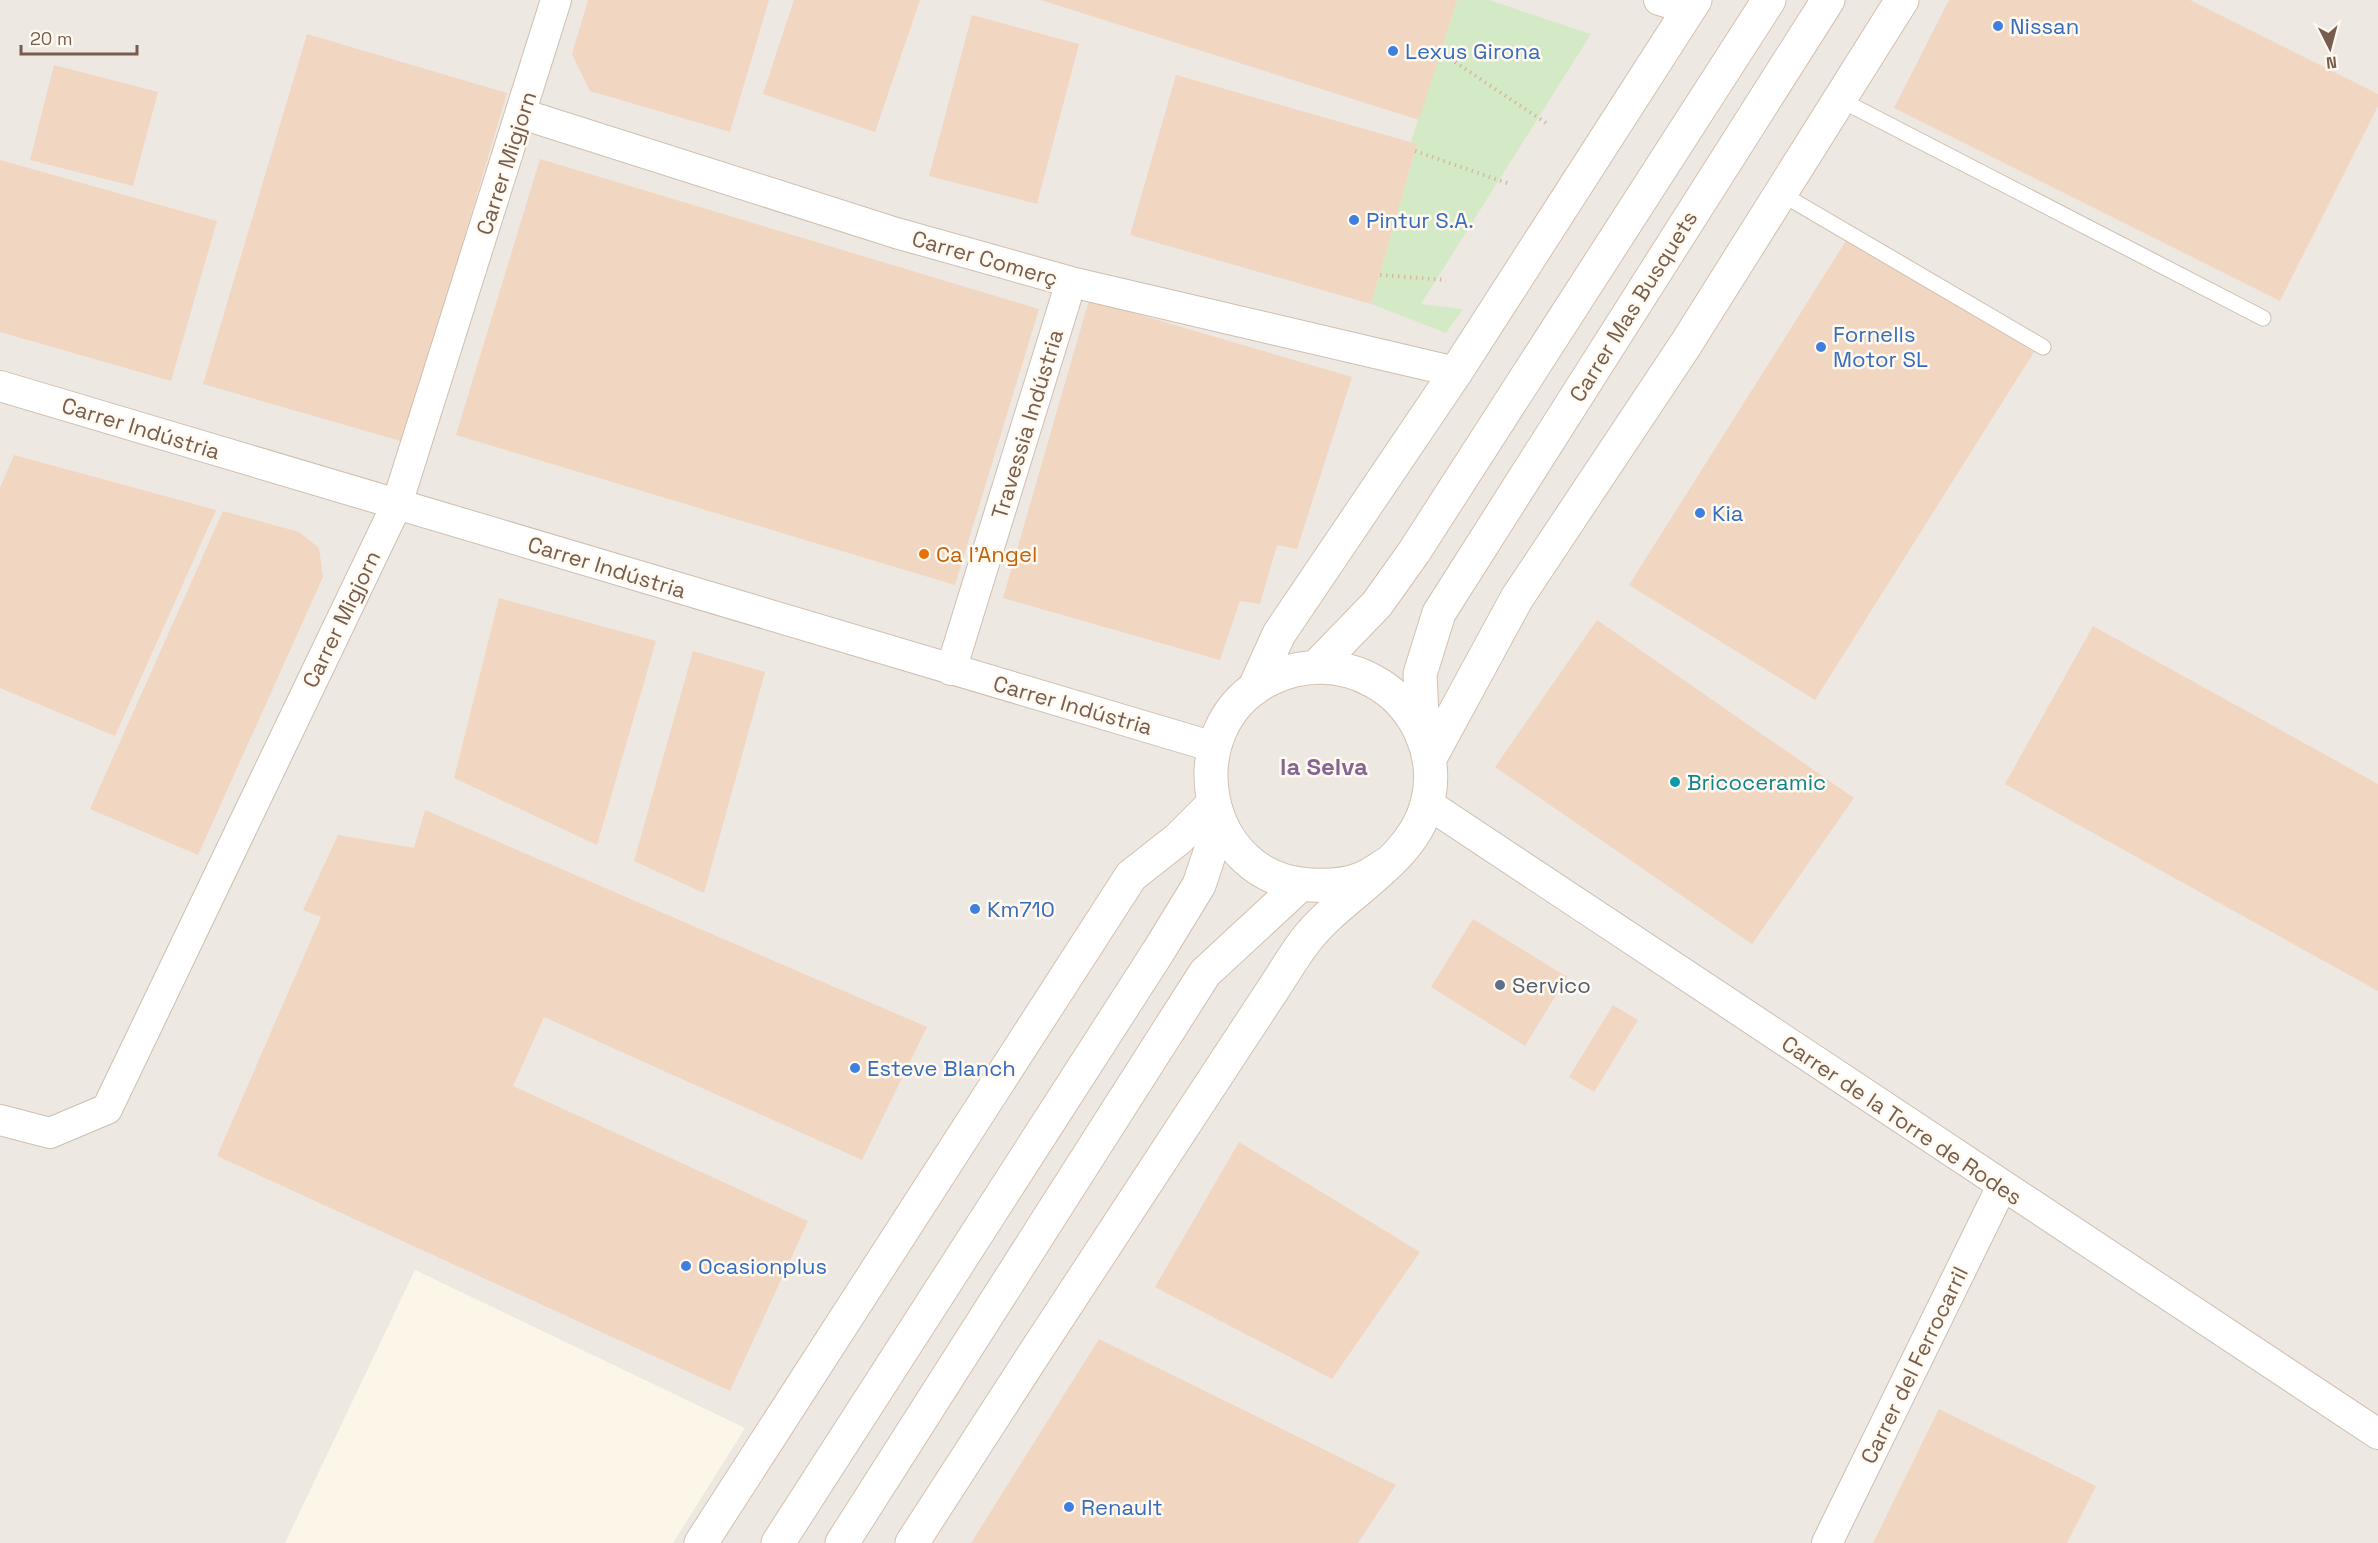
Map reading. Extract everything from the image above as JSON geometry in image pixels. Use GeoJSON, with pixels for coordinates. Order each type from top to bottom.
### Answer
{"type":"FeatureCollection","features":[{"type":"Feature","properties":{"kind":"main road"},"geometry":{"type":"LineString","coordinates":[[1316,667],[1377,604],[1414,552],[1769,0]]}},
{"type":"Feature","properties":{"kind":"main road","name":"Carrer Mas Busquets"},"geometry":{"type":"LineString","coordinates":[[1428,804],[1431,782],[1420,674],[1439,612],[1828,0]]}},
{"type":"Feature","properties":{"kind":"main road"},"geometry":{"type":"LineString","coordinates":[[1426,749],[1517,598],[1686,344],[1902,0]]}},
{"type":"Feature","properties":{"kind":"main road"},"geometry":{"type":"LineString","coordinates":[[1254,689],[1279,634],[1456,372],[1681,3]]}},
{"type":"Feature","properties":{"kind":"main road"},"geometry":{"type":"LineString","coordinates":[[1390,862],[1362,878],[1331,886],[1300,885],[1274,877],[1252,863],[1233,845],[1217,813],[1210,766],[1214,747],[1230,715],[1241,700],[1254,689],[1284,673],[1316,667],[1339,668],[1361,674],[1381,685],[1398,699],[1413,717],[1426,749]]}},
{"type":"Feature","properties":{"kind":"main road"},"geometry":{"type":"LineString","coordinates":[[912,1543],[1083,1278],[1308,937],[1390,862],[1413,836],[1428,804]]}},
{"type":"Feature","properties":{"kind":"main road"},"geometry":{"type":"LineString","coordinates":[[701,1543],[1131,876],[1178,839],[1217,813]]}},
{"type":"Feature","properties":{"kind":"main road"},"geometry":{"type":"LineString","coordinates":[[778,1543],[1199,885],[1217,813]]}},
{"type":"Feature","properties":{"kind":"main road"},"geometry":{"type":"LineString","coordinates":[[842,1543],[1205,973],[1300,885]]}},
{"type":"Feature","properties":{"kind":"street","name":"Carrer Migjorn"},"geometry":{"type":"LineString","coordinates":[[0,1120],[50,1133],[107,1109],[396,504],[522,114],[556,0]]}},
{"type":"Feature","properties":{"kind":"street","name":"Carrer Comerç"},"geometry":{"type":"LineString","coordinates":[[522,114],[896,233],[1071,282],[1456,372]]}},
{"type":"Feature","properties":{"kind":"street","name":"Travessia Indústria"},"geometry":{"type":"LineString","coordinates":[[951,670],[1071,282]]}},
{"type":"Feature","properties":{"kind":"street","name":"Carrer Indústria"},"geometry":{"type":"LineString","coordinates":[[0,386],[1214,747]]}},
{"type":"Feature","properties":{"kind":"street","name":"Carrer de la Torre de Rodes"},"geometry":{"type":"LineString","coordinates":[[1428,804],[2378,1434]]}},
{"type":"Feature","properties":{"kind":"street","name":"Carrer del Ferrocarril"},"geometry":{"type":"LineString","coordinates":[[1827,1543],[2002,1186]]}},
{"type":"Feature","properties":{"kind":"lane"},"geometry":{"type":"LineString","coordinates":[[1839,99],[2263,318]]}},
{"type":"Feature","properties":{"kind":"lane"},"geometry":{"type":"LineString","coordinates":[[1780,194],[2043,347]]}},
{"type":"Feature","properties":{"kind":"path"},"geometry":{"type":"LineString","coordinates":[[1440,52],[1549,125]]}},
{"type":"Feature","properties":{"kind":"path"},"geometry":{"type":"LineString","coordinates":[[1415,151],[1510,184]]}},
{"type":"Feature","properties":{"kind":"path"},"geometry":{"type":"LineString","coordinates":[[1380,275],[1446,280]]}},
{"type":"Feature","properties":{"kind":"shaded area"},"geometry":{"type":"Polygon","coordinates":[[[0,0],[2378,0],[2378,1543],[673,1543],[745,1428],[415,1270],[285,1543],[0,1543],[0,0]]]}},
{"type":"Feature","properties":{"kind":"green space"},"geometry":{"type":"Polygon","coordinates":[[[1457,0],[1489,0],[1591,34],[1421,304],[1463,309],[1446,333],[1371,304],[1417,144],[1411,142],[1457,0]]]}},
{"type":"Feature","properties":{"kind":"building"},"geometry":{"type":"Polygon","coordinates":[[[588,0],[769,0],[730,132],[590,91],[572,54],[588,0]]]}},
{"type":"Feature","properties":{"kind":"building"},"geometry":{"type":"Polygon","coordinates":[[[794,0],[920,0],[875,132],[763,94],[794,0]]]}},
{"type":"Feature","properties":{"kind":"building"},"geometry":{"type":"Polygon","coordinates":[[[1041,0],[1457,0],[1419,120],[1041,0]]]}},
{"type":"Feature","properties":{"kind":"building"},"geometry":{"type":"Polygon","coordinates":[[[1949,0],[2190,0],[2378,94],[2378,106],[2280,301],[1894,108],[1949,0]]]}},
{"type":"Feature","properties":{"kind":"building"},"geometry":{"type":"Polygon","coordinates":[[[972,15],[1079,44],[1037,204],[929,176],[972,15]]]}},
{"type":"Feature","properties":{"kind":"building"},"geometry":{"type":"Polygon","coordinates":[[[307,34],[507,93],[404,442],[203,384],[307,34]]]}},
{"type":"Feature","properties":{"kind":"building"},"geometry":{"type":"Polygon","coordinates":[[[54,65],[158,92],[133,186],[30,160],[54,65]]]}},
{"type":"Feature","properties":{"kind":"building"},"geometry":{"type":"Polygon","coordinates":[[[1176,75],[1417,144],[1371,304],[1130,235],[1176,75]]]}},
{"type":"Feature","properties":{"kind":"building"},"geometry":{"type":"Polygon","coordinates":[[[540,159],[1039,309],[955,585],[456,435],[540,159]]]}},
{"type":"Feature","properties":{"kind":"building"},"geometry":{"type":"Polygon","coordinates":[[[0,160],[217,221],[171,381],[0,332],[0,160]]]}},
{"type":"Feature","properties":{"kind":"building"},"geometry":{"type":"Polygon","coordinates":[[[1849,236],[2034,352],[1815,700],[1629,585],[1849,236]]]}},
{"type":"Feature","properties":{"kind":"building"},"geometry":{"type":"Polygon","coordinates":[[[1089,300],[1352,377],[1297,549],[1277,545],[1260,604],[1240,601],[1220,660],[1003,598],[1089,300]]]}},
{"type":"Feature","properties":{"kind":"building"},"geometry":{"type":"Polygon","coordinates":[[[14,455],[216,510],[115,736],[0,688],[0,488],[14,455]]]}},
{"type":"Feature","properties":{"kind":"building"},"geometry":{"type":"Polygon","coordinates":[[[223,511],[299,532],[319,548],[323,577],[198,855],[90,809],[223,511]]]}},
{"type":"Feature","properties":{"kind":"building"},"geometry":{"type":"Polygon","coordinates":[[[499,598],[656,641],[597,845],[454,778],[499,598]]]}},
{"type":"Feature","properties":{"kind":"building","name":"Bricoceramic"},"geometry":{"type":"Polygon","coordinates":[[[1597,620],[1854,798],[1752,944],[1495,767],[1597,620]]]}},
{"type":"Feature","properties":{"kind":"building"},"geometry":{"type":"Polygon","coordinates":[[[2093,626],[2378,784],[2378,991],[2005,784],[2093,626]]]}},
{"type":"Feature","properties":{"kind":"building"},"geometry":{"type":"Polygon","coordinates":[[[693,651],[765,672],[704,893],[634,861],[693,651]]]}},
{"type":"Feature","properties":{"kind":"building"},"geometry":{"type":"Polygon","coordinates":[[[425,810],[927,1027],[862,1160],[544,1017],[513,1086],[808,1221],[730,1391],[217,1156],[321,917],[303,910],[338,835],[414,848],[425,810]]]}},
{"type":"Feature","properties":{"kind":"building"},"geometry":{"type":"Polygon","coordinates":[[[1473,919],[1567,977],[1525,1046],[1431,987],[1473,919]]]}},
{"type":"Feature","properties":{"kind":"building"},"geometry":{"type":"Polygon","coordinates":[[[1613,1005],[1638,1020],[1594,1092],[1569,1077],[1613,1005]]]}},
{"type":"Feature","properties":{"kind":"building"},"geometry":{"type":"Polygon","coordinates":[[[1239,1142],[1420,1252],[1332,1379],[1155,1287],[1239,1142]]]}},
{"type":"Feature","properties":{"kind":"building"},"geometry":{"type":"Polygon","coordinates":[[[1099,1339],[1396,1485],[1358,1543],[971,1543],[1099,1339]]]}},
{"type":"Feature","properties":{"kind":"building"},"geometry":{"type":"Polygon","coordinates":[[[1939,1409],[2096,1486],[2067,1543],[1873,1543],[1939,1409]]]}},
{"type":"Feature","properties":{"kind":"place","name":"Nissan"},"geometry":{"type":"Point","coordinates":[1998,26]}},
{"type":"Feature","properties":{"kind":"place","name":"Lexus Girona"},"geometry":{"type":"Point","coordinates":[1393,51]}},
{"type":"Feature","properties":{"kind":"place","name":"Pintur S.A."},"geometry":{"type":"Point","coordinates":[1354,220]}},
{"type":"Feature","properties":{"kind":"place","name":"Fornells Motor SL"},"geometry":{"type":"Point","coordinates":[1821,347]}},
{"type":"Feature","properties":{"kind":"place","name":"Kia"},"geometry":{"type":"Point","coordinates":[1700,513]}},
{"type":"Feature","properties":{"kind":"place","name":"Ca l'Angel"},"geometry":{"type":"Point","coordinates":[924,554]}},
{"type":"Feature","properties":{"kind":"place","name":"Bricoceramic"},"geometry":{"type":"Point","coordinates":[1675,782]}},
{"type":"Feature","properties":{"kind":"place","name":"Km710"},"geometry":{"type":"Point","coordinates":[975,909]}},
{"type":"Feature","properties":{"kind":"place","name":"Servico"},"geometry":{"type":"Point","coordinates":[1500,985]}},
{"type":"Feature","properties":{"kind":"place","name":"Esteve Blanch"},"geometry":{"type":"Point","coordinates":[855,1068]}},
{"type":"Feature","properties":{"kind":"place","name":"Ocasionplus"},"geometry":{"type":"Point","coordinates":[686,1266]}},
{"type":"Feature","properties":{"kind":"place","name":"Renault"},"geometry":{"type":"Point","coordinates":[1069,1507]}},
{"type":"Feature","properties":{"kind":"district","name":"la Selva"},"geometry":{"type":"Point","coordinates":[1324,767]}}]}
